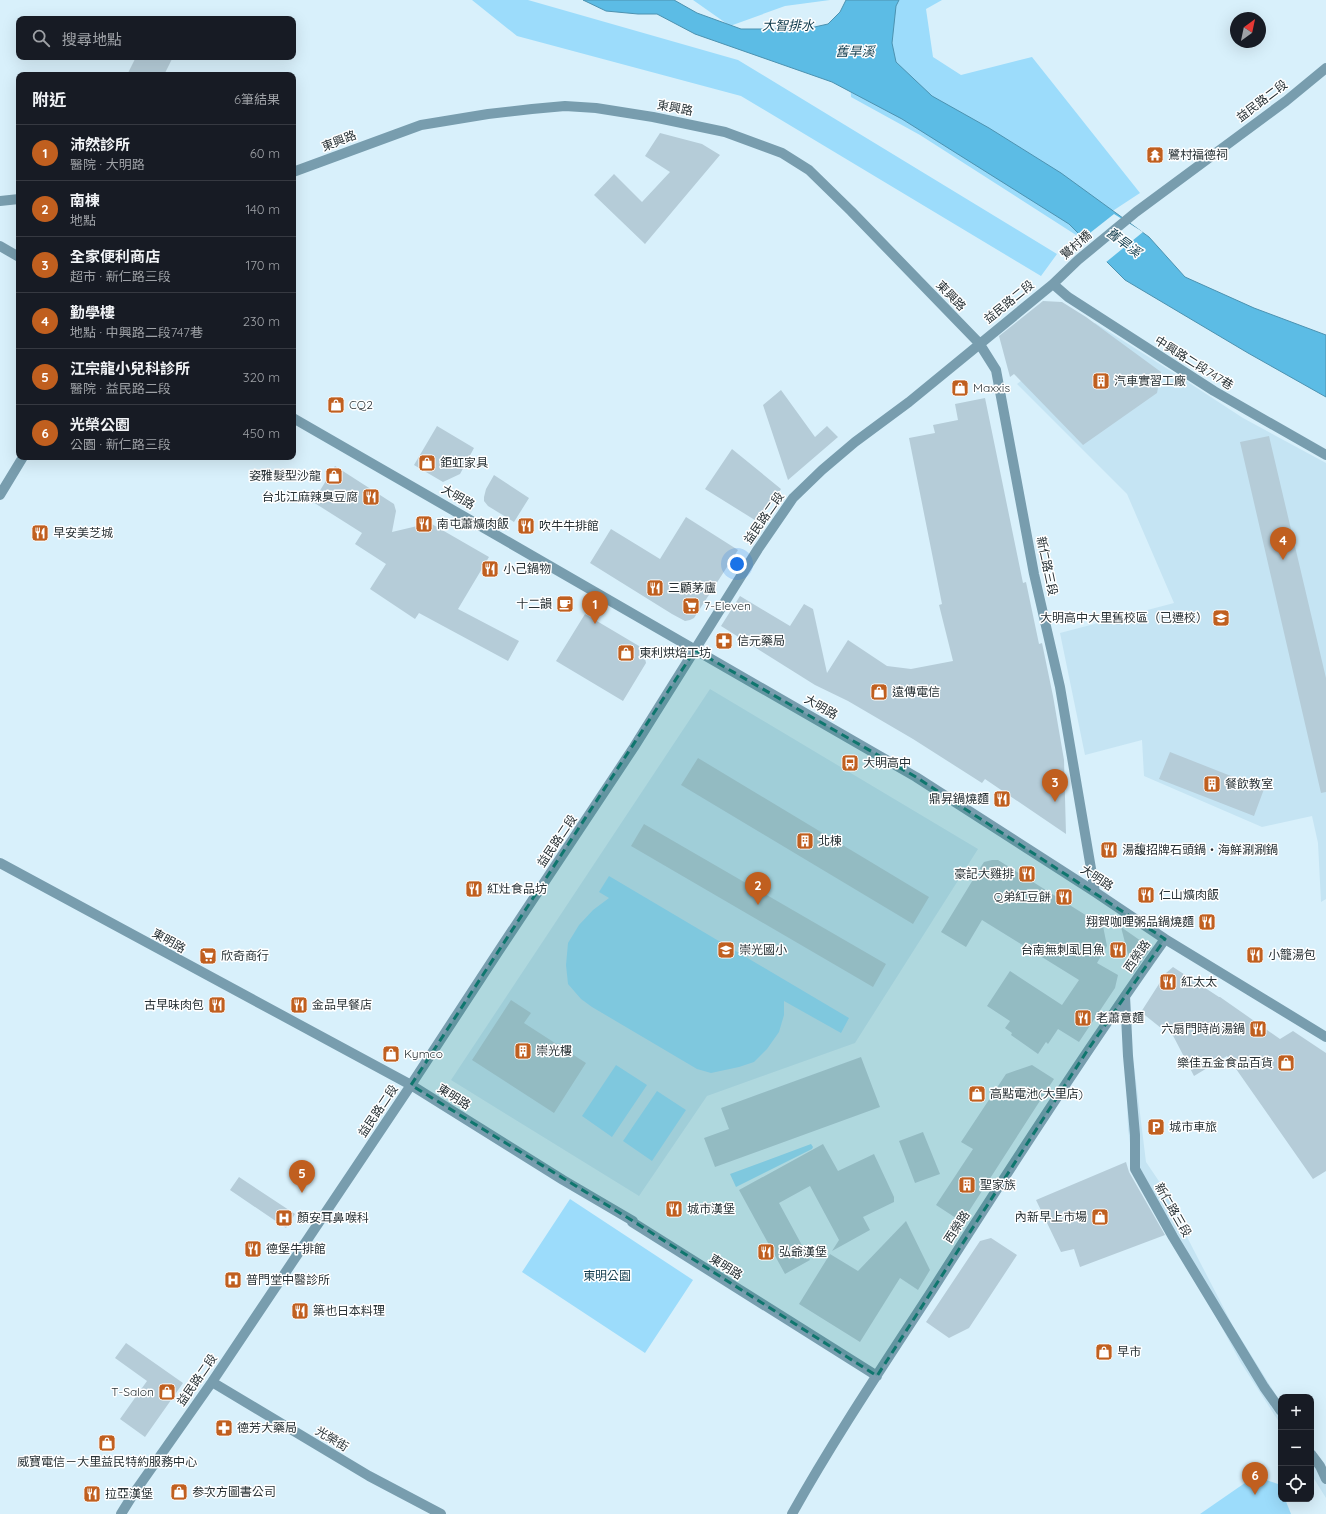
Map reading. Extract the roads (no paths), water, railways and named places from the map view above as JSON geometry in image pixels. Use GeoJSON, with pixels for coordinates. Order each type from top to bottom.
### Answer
{"type":"FeatureCollection","features":[{"type":"Feature","properties":{"kind":"street","name":"益民路二段"},"geometry":{"type":"LineString","coordinates":[[1136,212],[1286,101],[1326,68]]}},
{"type":"Feature","properties":{"kind":"street","name":"東興路"},"geometry":{"type":"LineString","coordinates":[[296,171],[421,125],[488,114],[565,106],[596,108],[653,117],[725,132],[782,153],[809,170],[851,211],[979,343]]}},
{"type":"Feature","properties":{"kind":"street"},"geometry":{"type":"LineString","coordinates":[[0,201],[16,199]]}},
{"type":"Feature","properties":{"kind":"street","name":"鷺村橋"},"geometry":{"type":"LineString","coordinates":[[1053,284],[1078,260],[1136,212]]}},
{"type":"Feature","properties":{"kind":"street"},"geometry":{"type":"LineString","coordinates":[[0,246],[16,255]]}},
{"type":"Feature","properties":{"kind":"street","name":"益民路二段"},"geometry":{"type":"LineString","coordinates":[[121,1514],[134,1493],[212,1382],[411,1085],[626,760],[758,549],[793,498],[822,470],[855,442],[909,402],[979,343],[1053,284]]}},
{"type":"Feature","properties":{"kind":"street","name":"中興路二段747巷"},"geometry":{"type":"LineString","coordinates":[[1053,284],[1068,297],[1176,370],[1326,455]]}},
{"type":"Feature","properties":{"kind":"street","name":"新仁路三段"},"geometry":{"type":"LineString","coordinates":[[979,343],[996,370],[1034,574],[1060,687],[1095,892]]}},
{"type":"Feature","properties":{"kind":"street","name":"大明路"},"geometry":{"type":"LineString","coordinates":[[296,420],[916,777],[1095,892],[1165,939],[1326,1037]]}},
{"type":"Feature","properties":{"kind":"street"},"geometry":{"type":"LineString","coordinates":[[0,495],[20,460]]}},
{"type":"Feature","properties":{"kind":"street","name":"東明路"},"geometry":{"type":"LineString","coordinates":[[0,863],[411,1085],[563,1180],[633,1221],[632,1222],[708,1272],[877,1376]]}},
{"type":"Feature","properties":{"kind":"street","name":"西榮路"},"geometry":{"type":"LineString","coordinates":[[792,1514],[818,1468],[965,1238],[1125,996],[1165,939]]}},
{"type":"Feature","properties":{"kind":"street","name":"新仁路三段"},"geometry":{"type":"LineString","coordinates":[[1125,996],[1128,1056],[1135,1135],[1135,1169],[1173,1236],[1264,1387],[1278,1407]]}},
{"type":"Feature","properties":{"kind":"street","name":"光榮街"},"geometry":{"type":"LineString","coordinates":[[212,1382],[369,1476],[441,1514]]}},
{"type":"Feature","properties":{"kind":"street"},"geometry":{"type":"LineString","coordinates":[[1314,1458],[1320,1466],[1326,1479]]}},
{"type":"Feature","properties":{"kind":"water","name":"舊旱溪"},"geometry":{"type":"Polygon","coordinates":[[[583,0],[674,0],[697,13],[741,29],[783,29],[810,28],[828,24],[840,12],[846,0],[899,0],[896,6],[892,43],[896,62],[932,96],[989,128],[1061,173],[1149,237],[1185,277],[1254,308],[1326,335],[1326,397],[1248,353],[1125,280],[1069,224],[902,119],[832,82],[695,34],[657,14],[606,11],[583,0]]]}},
{"type":"Feature","properties":{"kind":"place","name":"鷺村福德祠"},"geometry":{"type":"Point","coordinates":[1155,155]}},
{"type":"Feature","properties":{"kind":"place","name":"汽車實習工廠"},"geometry":{"type":"Point","coordinates":[1101,381]}},
{"type":"Feature","properties":{"kind":"place","name":"Maxxis"},"geometry":{"type":"Point","coordinates":[960,388]}},
{"type":"Feature","properties":{"kind":"place","name":"CQ2"},"geometry":{"type":"Point","coordinates":[336,405]}},
{"type":"Feature","properties":{"kind":"place","name":"鉅虹家具"},"geometry":{"type":"Point","coordinates":[427,463]}},
{"type":"Feature","properties":{"kind":"place","name":"姿雅髮型沙龍"},"geometry":{"type":"Point","coordinates":[334,476]}},
{"type":"Feature","properties":{"kind":"place","name":"台北江麻辣臭豆腐"},"geometry":{"type":"Point","coordinates":[371,497]}},
{"type":"Feature","properties":{"kind":"place","name":"南屯蕭爌肉飯"},"geometry":{"type":"Point","coordinates":[424,524]}},
{"type":"Feature","properties":{"kind":"place","name":"吹牛牛排館"},"geometry":{"type":"Point","coordinates":[526,526]}},
{"type":"Feature","properties":{"kind":"place","name":"早安美芝城"},"geometry":{"type":"Point","coordinates":[40,533]}},
{"type":"Feature","properties":{"kind":"place","name":"勤學樓"},"geometry":{"type":"Point","coordinates":[1283,560]}},
{"type":"Feature","properties":{"kind":"place","name":"小己鍋物"},"geometry":{"type":"Point","coordinates":[490,569]}},
{"type":"Feature","properties":{"kind":"place","name":"三顧茅廬"},"geometry":{"type":"Point","coordinates":[655,588]}},
{"type":"Feature","properties":{"kind":"place","name":"十二韻"},"geometry":{"type":"Point","coordinates":[565,604]}},
{"type":"Feature","properties":{"kind":"place","name":"7-Eleven"},"geometry":{"type":"Point","coordinates":[691,606]}},
{"type":"Feature","properties":{"kind":"place","name":"大明高中大里舊校區（已遷校）"},"geometry":{"type":"Point","coordinates":[1221,618]}},
{"type":"Feature","properties":{"kind":"place","name":"沛然診所"},"geometry":{"type":"Point","coordinates":[595,624]}},
{"type":"Feature","properties":{"kind":"place","name":"信元藥局"},"geometry":{"type":"Point","coordinates":[724,641]}},
{"type":"Feature","properties":{"kind":"place","name":"東利烘焙工坊"},"geometry":{"type":"Point","coordinates":[626,653]}},
{"type":"Feature","properties":{"kind":"place","name":"遠傳電信"},"geometry":{"type":"Point","coordinates":[879,692]}},
{"type":"Feature","properties":{"kind":"place","name":"大明高中"},"geometry":{"type":"Point","coordinates":[850,763]}},
{"type":"Feature","properties":{"kind":"place","name":"餐飲教室"},"geometry":{"type":"Point","coordinates":[1212,784]}},
{"type":"Feature","properties":{"kind":"place","name":"鼎昇鍋燒麵"},"geometry":{"type":"Point","coordinates":[1002,799]}},
{"type":"Feature","properties":{"kind":"place","name":"全家便利商店"},"geometry":{"type":"Point","coordinates":[1055,802]}},
{"type":"Feature","properties":{"kind":"place","name":"北棟"},"geometry":{"type":"Point","coordinates":[805,841]}},
{"type":"Feature","properties":{"kind":"place","name":"湯馥招牌石頭鍋‧海鮮涮涮鍋"},"geometry":{"type":"Point","coordinates":[1109,850]}},
{"type":"Feature","properties":{"kind":"place","name":"豪記大雞排"},"geometry":{"type":"Point","coordinates":[1027,874]}},
{"type":"Feature","properties":{"kind":"place","name":"紅灶食品坊"},"geometry":{"type":"Point","coordinates":[474,889]}},
{"type":"Feature","properties":{"kind":"place","name":"仁山爌肉飯"},"geometry":{"type":"Point","coordinates":[1146,895]}},
{"type":"Feature","properties":{"kind":"place","name":"Q弟紅豆餅"},"geometry":{"type":"Point","coordinates":[1064,897]}},
{"type":"Feature","properties":{"kind":"place","name":"南棟"},"geometry":{"type":"Point","coordinates":[758,905]}},
{"type":"Feature","properties":{"kind":"place","name":"翔賀咖哩粥品鍋燒麵"},"geometry":{"type":"Point","coordinates":[1207,922]}},
{"type":"Feature","properties":{"kind":"place","name":"崇光國小"},"geometry":{"type":"Point","coordinates":[726,950]}},
{"type":"Feature","properties":{"kind":"place","name":"台南無刺虱目魚"},"geometry":{"type":"Point","coordinates":[1118,950]}},
{"type":"Feature","properties":{"kind":"place","name":"小籠湯包"},"geometry":{"type":"Point","coordinates":[1255,955]}},
{"type":"Feature","properties":{"kind":"place","name":"欣奇商行"},"geometry":{"type":"Point","coordinates":[208,956]}},
{"type":"Feature","properties":{"kind":"place","name":"紅太太"},"geometry":{"type":"Point","coordinates":[1168,982]}},
{"type":"Feature","properties":{"kind":"place","name":"古早味肉包"},"geometry":{"type":"Point","coordinates":[217,1005]}},
{"type":"Feature","properties":{"kind":"place","name":"金品早餐店"},"geometry":{"type":"Point","coordinates":[299,1005]}},
{"type":"Feature","properties":{"kind":"place","name":"老蕭意麵"},"geometry":{"type":"Point","coordinates":[1083,1018]}},
{"type":"Feature","properties":{"kind":"place","name":"六扇門時尚湯鍋"},"geometry":{"type":"Point","coordinates":[1258,1029]}},
{"type":"Feature","properties":{"kind":"place","name":"崇光樓"},"geometry":{"type":"Point","coordinates":[523,1051]}},
{"type":"Feature","properties":{"kind":"place","name":"Kymco"},"geometry":{"type":"Point","coordinates":[391,1054]}},
{"type":"Feature","properties":{"kind":"place","name":"樂佳五金食品百貨"},"geometry":{"type":"Point","coordinates":[1286,1063]}},
{"type":"Feature","properties":{"kind":"place","name":"高點電池(大里店)"},"geometry":{"type":"Point","coordinates":[977,1094]}},
{"type":"Feature","properties":{"kind":"place","name":"城市車旅"},"geometry":{"type":"Point","coordinates":[1156,1127]}},
{"type":"Feature","properties":{"kind":"place","name":"聖家族"},"geometry":{"type":"Point","coordinates":[967,1185]}},
{"type":"Feature","properties":{"kind":"place","name":"江宗龍小兒科診所"},"geometry":{"type":"Point","coordinates":[302,1193]}},
{"type":"Feature","properties":{"kind":"place","name":"城市漢堡"},"geometry":{"type":"Point","coordinates":[674,1209]}},
{"type":"Feature","properties":{"kind":"place","name":"內新早上市場"},"geometry":{"type":"Point","coordinates":[1100,1217]}},
{"type":"Feature","properties":{"kind":"place","name":"顏安耳鼻喉科"},"geometry":{"type":"Point","coordinates":[284,1218]}},
{"type":"Feature","properties":{"kind":"place","name":"德堡牛排館"},"geometry":{"type":"Point","coordinates":[253,1249]}},
{"type":"Feature","properties":{"kind":"place","name":"弘爺漢堡"},"geometry":{"type":"Point","coordinates":[766,1252]}},
{"type":"Feature","properties":{"kind":"place","name":"普門堂中醫診所"},"geometry":{"type":"Point","coordinates":[233,1280]}},
{"type":"Feature","properties":{"kind":"place","name":"築也日本料理"},"geometry":{"type":"Point","coordinates":[300,1311]}},
{"type":"Feature","properties":{"kind":"place","name":"早市"},"geometry":{"type":"Point","coordinates":[1104,1352]}},
{"type":"Feature","properties":{"kind":"place","name":"T-Salon"},"geometry":{"type":"Point","coordinates":[167,1392]}},
{"type":"Feature","properties":{"kind":"place","name":"德芳大藥局"},"geometry":{"type":"Point","coordinates":[224,1428]}},
{"type":"Feature","properties":{"kind":"place","name":"威寶電信－大里益民特約服務中心"},"geometry":{"type":"Point","coordinates":[107,1443]}},
{"type":"Feature","properties":{"kind":"place","name":"参次方圖書公司"},"geometry":{"type":"Point","coordinates":[179,1492]}},
{"type":"Feature","properties":{"kind":"place","name":"拉亞漢堡"},"geometry":{"type":"Point","coordinates":[92,1494]}},
{"type":"Feature","properties":{"kind":"place","name":"光榮公園"},"geometry":{"type":"Point","coordinates":[1255,1495]}},
{"type":"Feature","properties":{"kind":"water label","name":"大智排水"},"geometry":{"type":"Point","coordinates":[788,25]}},
{"type":"Feature","properties":{"kind":"park label","name":"東明公園"},"geometry":{"type":"Point","coordinates":[607,1276]}}]}
